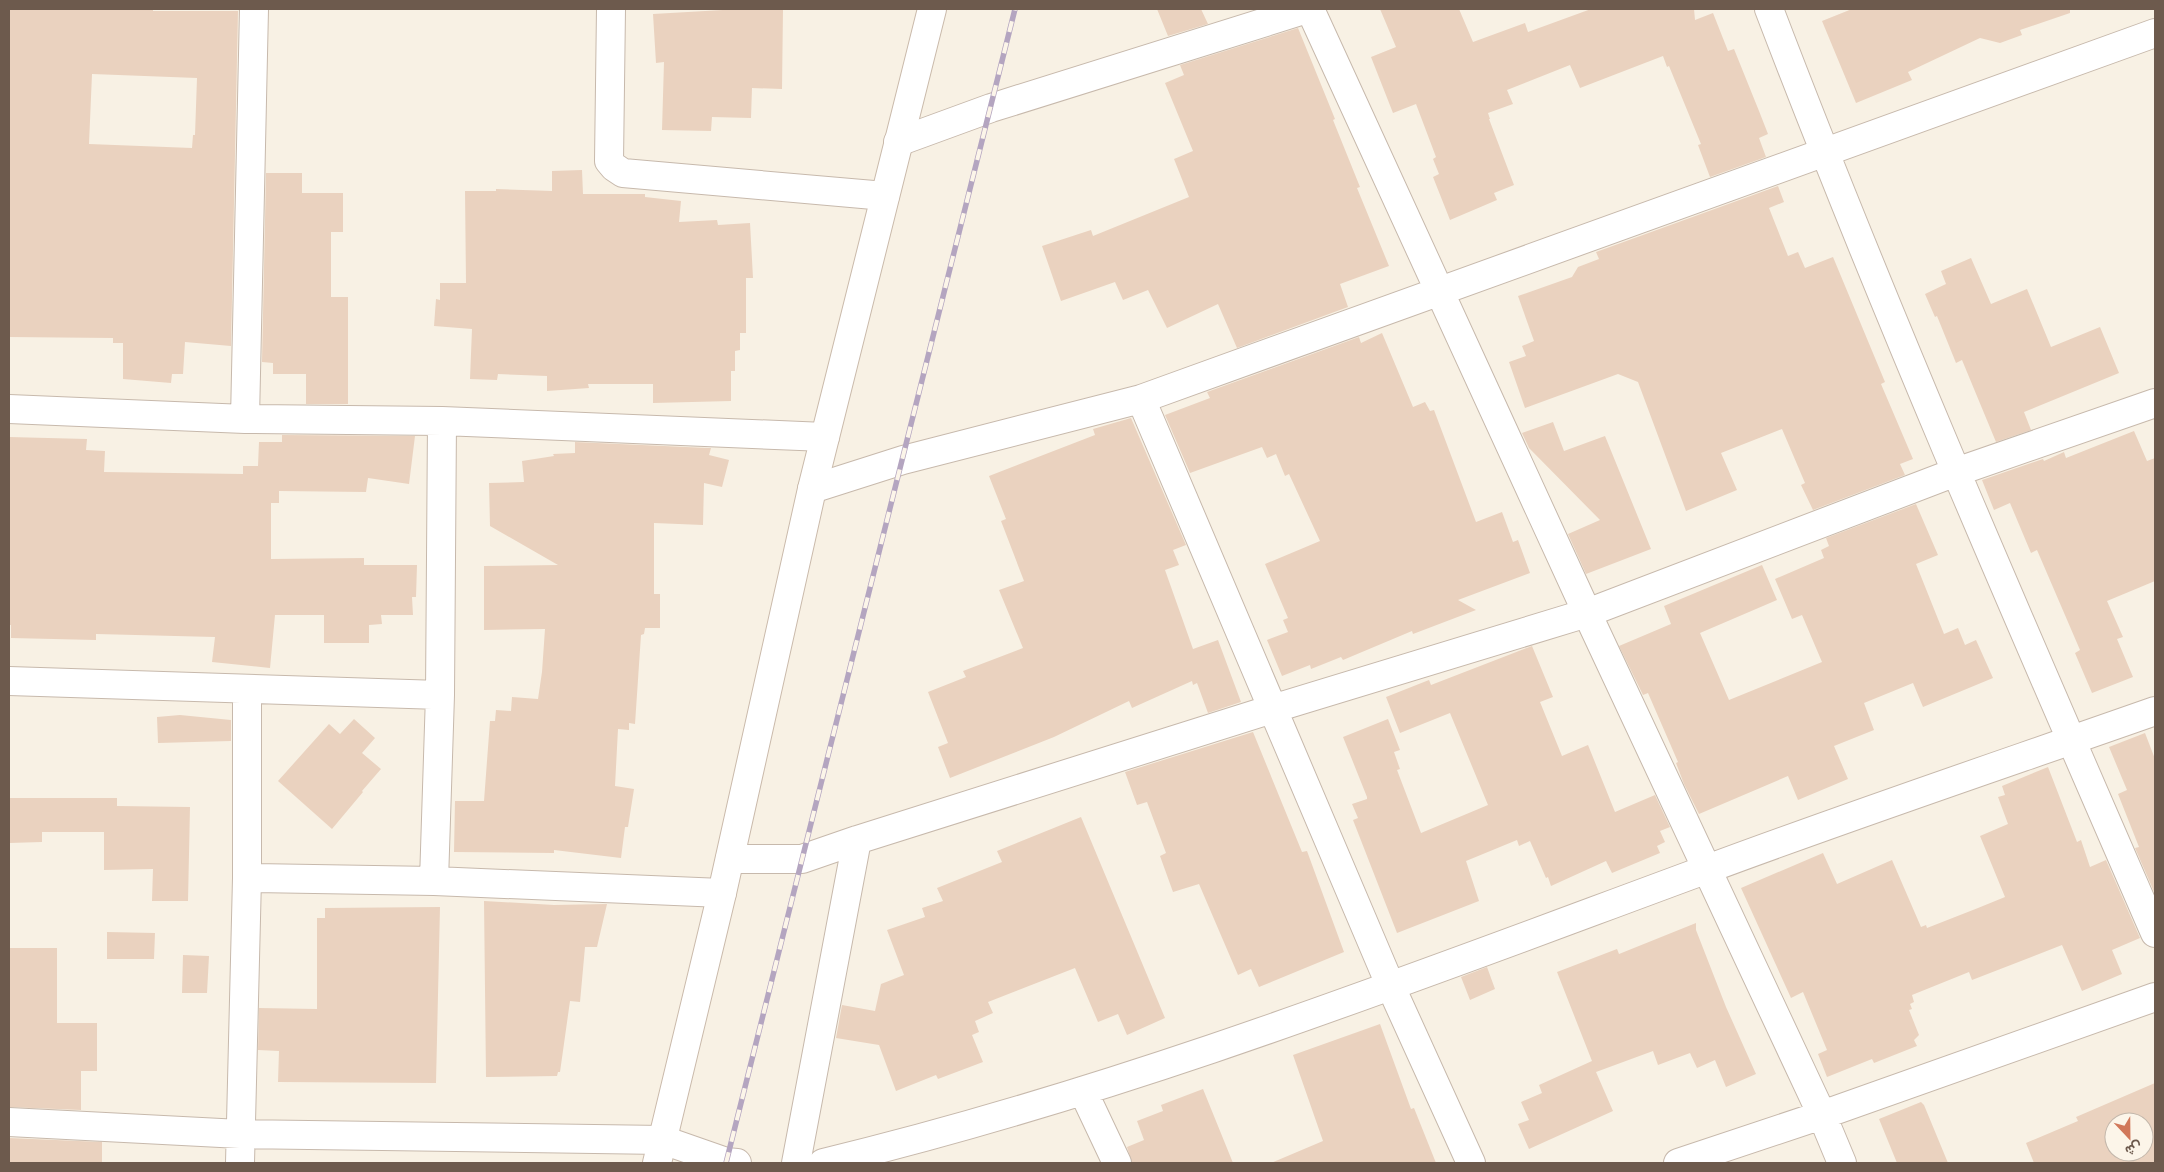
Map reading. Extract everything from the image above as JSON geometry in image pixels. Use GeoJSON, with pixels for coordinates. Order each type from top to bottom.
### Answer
{"type":"FeatureCollection","features":[{"type":"Feature","properties":{"kind":"street"},"geometry":{"type":"LineString","coordinates":[[245,419],[254,9]]}},
{"type":"Feature","properties":{"kind":"street"},"geometry":{"type":"LineString","coordinates":[[611,9],[609,161],[614,167],[623,173],[885,196]]}},
{"type":"Feature","properties":{"kind":"street"},"geometry":{"type":"LineString","coordinates":[[660,1152],[730,859],[812,489],[932,9]]}},
{"type":"Feature","properties":{"kind":"street"},"geometry":{"type":"LineString","coordinates":[[898,142],[991,108],[1308,9],[1587,613],[1822,1115],[1842,1163]]}},
{"type":"Feature","properties":{"kind":"street"},"geometry":{"type":"LineString","coordinates":[[1769,9],[1824,152],[1956,472],[2155,933]]}},
{"type":"Feature","properties":{"kind":"street"},"geometry":{"type":"LineString","coordinates":[[812,489],[902,460],[1141,399],[2155,33]]}},
{"type":"Feature","properties":{"kind":"street"},"geometry":{"type":"LineString","coordinates":[[1141,399],[1391,987],[1471,1163]]}},
{"type":"Feature","properties":{"kind":"street"},"geometry":{"type":"LineString","coordinates":[[730,859],[802,859],[1272,709],[1587,613],[1956,472],[2155,403]]}},
{"type":"Feature","properties":{"kind":"street"},"geometry":{"type":"LineString","coordinates":[[9,409],[245,419],[442,421],[825,437]]}},
{"type":"Feature","properties":{"kind":"street"},"geometry":{"type":"LineString","coordinates":[[434,881],[440,695],[442,421]]}},
{"type":"Feature","properties":{"kind":"street"},"geometry":{"type":"LineString","coordinates":[[9,681],[440,695]]}},
{"type":"Feature","properties":{"kind":"street"},"geometry":{"type":"LineString","coordinates":[[240,1163],[246,878],[247,689]]}},
{"type":"Feature","properties":{"kind":"street"},"geometry":{"type":"LineString","coordinates":[[823,1163],[875,1151],[1083,1092],[1391,987],[1706,869],[2155,711]]}},
{"type":"Feature","properties":{"kind":"street"},"geometry":{"type":"LineString","coordinates":[[796,1163],[857,840]]}},
{"type":"Feature","properties":{"kind":"street"},"geometry":{"type":"LineString","coordinates":[[246,878],[434,881],[722,893]]}},
{"type":"Feature","properties":{"kind":"street"},"geometry":{"type":"LineString","coordinates":[[1678,1163],[1822,1115],[2155,997]]}},
{"type":"Feature","properties":{"kind":"street"},"geometry":{"type":"LineString","coordinates":[[1083,1092],[1117,1163]]}},
{"type":"Feature","properties":{"kind":"street"},"geometry":{"type":"LineString","coordinates":[[9,1122],[660,1152],[738,1163]]}},
{"type":"Feature","properties":{"kind":"building"},"geometry":{"type":"Polygon","coordinates":[[[9,9],[238,11],[231,346],[185,342],[183,374],[172,374],[171,383],[123,379],[123,343],[113,343],[113,338],[9,337],[9,9]],[[92,74],[89,144],[192,148],[193,135],[195,135],[197,78],[92,74]]]}},
{"type":"Feature","properties":{"kind":"building"},"geometry":{"type":"Polygon","coordinates":[[[740,9],[783,9],[782,89],[752,88],[751,118],[712,117],[711,131],[662,130],[664,62],[656,63],[653,14],[740,9]]]}},
{"type":"Feature","properties":{"kind":"building"},"geometry":{"type":"Polygon","coordinates":[[[1157,9],[1201,9],[1208,24],[1168,36],[1157,9]]]}},
{"type":"Feature","properties":{"kind":"building"},"geometry":{"type":"Polygon","coordinates":[[[1380,9],[1459,9],[1473,42],[1525,23],[1528,32],[1591,9],[1694,9],[1695,20],[1713,13],[1728,51],[1734,49],[1768,134],[1759,138],[1766,157],[1710,177],[1698,145],[1701,144],[1669,66],[1667,67],[1663,56],[1580,88],[1570,65],[1507,90],[1513,104],[1488,113],[1514,185],[1494,193],[1497,200],[1450,220],[1433,177],[1439,174],[1433,159],[1436,157],[1416,104],[1393,113],[1371,57],[1396,47],[1380,9]]]}},
{"type":"Feature","properties":{"kind":"building"},"geometry":{"type":"Polygon","coordinates":[[[1852,9],[2070,9],[2070,13],[2020,30],[2022,35],[2000,43],[1980,38],[1908,72],[1912,80],[1856,103],[1822,21],[1852,9]]]}},
{"type":"Feature","properties":{"kind":"building"},"geometry":{"type":"Polygon","coordinates":[[[1298,28],[1335,119],[1333,120],[1360,187],[1357,188],[1389,266],[1340,284],[1348,307],[1237,348],[1218,304],[1167,328],[1148,290],[1123,300],[1115,282],[1061,301],[1042,246],[1091,230],[1093,236],[1189,197],[1174,159],[1193,151],[1165,83],[1184,75],[1180,65],[1298,28]]]}},
{"type":"Feature","properties":{"kind":"building"},"geometry":{"type":"Polygon","coordinates":[[[582,170],[583,194],[645,194],[645,197],[681,201],[679,222],[717,220],[718,225],[750,223],[753,278],[746,278],[746,333],[740,333],[740,350],[735,351],[735,371],[731,371],[731,401],[653,403],[653,384],[588,384],[589,388],[547,391],[547,376],[498,374],[497,380],[470,379],[472,329],[434,326],[436,299],[440,300],[440,283],[466,283],[465,191],[496,191],[496,189],[552,191],[552,171],[582,170]]]}},
{"type":"Feature","properties":{"kind":"building"},"geometry":{"type":"Polygon","coordinates":[[[266,173],[302,173],[302,193],[343,193],[343,232],[331,232],[331,297],[348,297],[348,404],[306,404],[306,374],[273,374],[273,363],[262,362],[266,173]]]}},
{"type":"Feature","properties":{"kind":"building"},"geometry":{"type":"Polygon","coordinates":[[[1778,186],[1784,202],[1769,208],[1788,256],[1798,252],[1805,268],[1833,257],[1885,382],[1881,384],[1913,459],[1900,464],[1905,475],[1813,510],[1801,485],[1805,483],[1782,429],[1721,453],[1737,490],[1686,511],[1638,382],[1618,374],[1525,408],[1509,362],[1526,356],[1522,346],[1534,341],[1518,296],[1572,277],[1578,267],[1599,259],[1596,252],[1778,186]]]}},
{"type":"Feature","properties":{"kind":"building"},"geometry":{"type":"Polygon","coordinates":[[[1971,258],[1991,304],[2027,289],[2051,347],[2100,327],[2119,373],[2024,412],[2031,430],[1996,442],[1962,360],[1956,363],[1937,316],[1935,317],[1925,294],[1946,284],[1941,271],[1971,258]]]}},
{"type":"Feature","properties":{"kind":"building"},"geometry":{"type":"Polygon","coordinates":[[[1382,333],[1413,407],[1425,402],[1430,411],[1434,410],[1476,522],[1502,512],[1513,542],[1518,540],[1530,573],[1458,600],[1476,610],[1413,634],[1412,631],[1343,660],[1341,657],[1311,669],[1310,665],[1282,676],[1267,640],[1288,632],[1283,620],[1288,618],[1265,564],[1320,541],[1289,474],[1285,476],[1276,454],[1267,458],[1262,447],[1190,473],[1165,415],[1210,398],[1207,392],[1359,337],[1361,343],[1382,333]]]}},
{"type":"Feature","properties":{"kind":"building"},"geometry":{"type":"Polygon","coordinates":[[[1131,418],[1186,545],[1173,550],[1179,565],[1165,570],[1193,649],[1218,640],[1241,702],[1208,713],[1197,683],[1193,685],[1192,681],[1132,708],[1129,701],[1054,737],[950,778],[938,747],[948,743],[928,692],[966,677],[963,671],[1023,648],[999,590],[1024,581],[1001,521],[1006,519],[989,476],[1095,435],[1093,429],[1131,418]]]}},
{"type":"Feature","properties":{"kind":"building"},"geometry":{"type":"Polygon","coordinates":[[[1553,422],[1564,451],[1605,436],[1651,549],[1586,574],[1568,534],[1600,520],[1529,448],[1522,433],[1553,422]]]}},
{"type":"Feature","properties":{"kind":"building"},"geometry":{"type":"Polygon","coordinates":[[[2134,431],[2147,461],[2155,458],[2155,581],[2107,601],[2123,637],[2117,639],[2133,677],[2092,693],[2075,653],[2080,650],[2037,550],[2031,553],[2010,503],[1994,510],[1982,480],[2043,459],[2044,461],[2064,452],[2066,458],[2134,431]]]}},
{"type":"Feature","properties":{"kind":"building"},"geometry":{"type":"Polygon","coordinates":[[[282,435],[415,436],[409,484],[368,478],[366,492],[279,491],[279,503],[271,503],[271,559],[364,558],[364,565],[417,565],[416,597],[412,597],[413,615],[381,615],[382,624],[369,625],[369,643],[324,643],[324,615],[275,615],[270,668],[212,662],[215,637],[96,634],[96,640],[11,638],[11,625],[9,625],[9,437],[87,439],[86,450],[105,451],[104,472],[243,474],[243,466],[258,466],[259,442],[282,442],[282,435]]]}},
{"type":"Feature","properties":{"kind":"building"},"geometry":{"type":"Polygon","coordinates":[[[575,442],[711,448],[709,455],[729,460],[722,487],[704,483],[703,525],[654,523],[654,594],[660,594],[660,628],[645,628],[644,634],[641,635],[635,724],[629,723],[629,730],[618,729],[615,786],[634,789],[628,827],[625,827],[621,858],[554,850],[554,853],[454,852],[455,801],[484,801],[490,721],[495,721],[496,710],[511,711],[512,697],[538,699],[542,672],[545,629],[484,630],[484,566],[558,565],[490,526],[489,483],[524,482],[522,461],[554,456],[553,454],[575,453],[575,442]]]}},
{"type":"Feature","properties":{"kind":"building"},"geometry":{"type":"Polygon","coordinates":[[[1916,504],[1938,555],[1916,564],[1944,634],[1958,628],[1965,645],[1976,640],[1993,678],[1923,707],[1913,683],[1864,703],[1874,730],[1834,746],[1848,779],[1798,800],[1788,776],[1699,814],[1684,784],[1676,763],[1678,762],[1648,693],[1643,695],[1619,646],[1671,624],[1664,606],[1762,565],[1777,600],[1700,633],[1729,700],[1822,662],[1802,615],[1792,619],[1775,579],[1824,558],[1821,550],[1829,546],[1826,538],[1916,504]]]}},
{"type":"Feature","properties":{"kind":"building"},"geometry":{"type":"Polygon","coordinates":[[[1532,646],[1553,697],[1540,702],[1562,756],[1588,745],[1615,812],[1655,795],[1670,827],[1660,831],[1665,842],[1657,846],[1660,853],[1612,873],[1606,861],[1551,886],[1530,841],[1519,846],[1517,840],[1466,861],[1479,901],[1397,933],[1353,820],[1358,818],[1352,804],[1367,799],[1367,797],[1343,737],[1388,719],[1400,750],[1394,752],[1400,769],[1397,770],[1421,833],[1488,805],[1450,713],[1400,733],[1386,697],[1429,680],[1431,685],[1532,646]]]}},
{"type":"Feature","properties":{"kind":"building"},"geometry":{"type":"Polygon","coordinates":[[[180,715],[231,720],[231,741],[158,743],[157,717],[180,715]]]}},
{"type":"Feature","properties":{"kind":"building"},"geometry":{"type":"Polygon","coordinates":[[[354,719],[375,738],[362,753],[381,769],[332,829],[278,781],[329,724],[340,734],[354,719]]]}},
{"type":"Feature","properties":{"kind":"building"},"geometry":{"type":"Polygon","coordinates":[[[1253,732],[1302,852],[1307,851],[1344,952],[1259,987],[1251,969],[1238,975],[1199,884],[1173,892],[1160,856],[1166,853],[1147,802],[1137,805],[1125,772],[1253,732]]]}},
{"type":"Feature","properties":{"kind":"building"},"geometry":{"type":"Polygon","coordinates":[[[2145,733],[2155,759],[2155,894],[2135,848],[2139,847],[2118,794],[2127,790],[2109,747],[2145,733]]]}},
{"type":"Feature","properties":{"kind":"building"},"geometry":{"type":"Polygon","coordinates":[[[2048,767],[2077,842],[2081,840],[2090,867],[2106,860],[2140,938],[2112,950],[2122,974],[2082,991],[2062,945],[1972,980],[1969,972],[1912,995],[1914,1002],[1910,1004],[1912,1009],[1909,1010],[1919,1035],[1914,1040],[1917,1046],[1874,1063],[1872,1059],[1827,1077],[1818,1054],[1827,1050],[1803,992],[1791,998],[1741,888],[1823,853],[1837,884],[1892,860],[1921,927],[1926,925],[1927,928],[1978,908],[2005,897],[1980,836],[2008,824],[1998,797],[2005,795],[2002,786],[2048,767]]]}},
{"type":"Feature","properties":{"kind":"building"},"geometry":{"type":"Polygon","coordinates":[[[9,798],[117,798],[117,806],[190,807],[188,901],[152,901],[153,869],[104,870],[104,832],[42,832],[42,842],[9,843],[9,798]]]}},
{"type":"Feature","properties":{"kind":"building"},"geometry":{"type":"Polygon","coordinates":[[[1081,817],[1165,1018],[1127,1035],[1118,1014],[1098,1022],[1075,968],[988,1002],[993,1013],[975,1021],[979,1032],[972,1035],[983,1062],[938,1079],[936,1075],[896,1091],[879,1045],[836,1038],[842,1005],[875,1011],[881,984],[904,975],[887,930],[925,917],[922,908],[943,901],[937,888],[1002,862],[997,851],[1081,817]]]}},
{"type":"Feature","properties":{"kind":"building"},"geometry":{"type":"Polygon","coordinates":[[[484,901],[554,905],[607,904],[597,947],[585,947],[580,1002],[570,1001],[560,1072],[558,1072],[557,1076],[486,1077],[484,901]]]}},
{"type":"Feature","properties":{"kind":"building"},"geometry":{"type":"Polygon","coordinates":[[[440,907],[436,1083],[278,1082],[279,1051],[258,1050],[259,1008],[317,1009],[317,918],[325,918],[325,908],[440,907]]]}},
{"type":"Feature","properties":{"kind":"building"},"geometry":{"type":"Polygon","coordinates":[[[1696,923],[1696,930],[1726,1007],[1756,1074],[1726,1087],[1715,1060],[1697,1068],[1690,1053],[1658,1065],[1653,1051],[1596,1072],[1613,1111],[1529,1149],[1518,1124],[1529,1120],[1521,1102],[1542,1093],[1539,1085],[1592,1061],[1557,972],[1617,949],[1619,954],[1696,923]]]}},
{"type":"Feature","properties":{"kind":"building"},"geometry":{"type":"Polygon","coordinates":[[[107,932],[155,933],[154,959],[107,959],[107,932]]]}},
{"type":"Feature","properties":{"kind":"building"},"geometry":{"type":"Polygon","coordinates":[[[9,948],[57,948],[57,1023],[97,1023],[97,1071],[81,1071],[81,1110],[9,1107],[9,948]]]}},
{"type":"Feature","properties":{"kind":"building"},"geometry":{"type":"Polygon","coordinates":[[[183,955],[209,956],[207,993],[182,993],[183,955]]]}},
{"type":"Feature","properties":{"kind":"building"},"geometry":{"type":"Polygon","coordinates":[[[1487,967],[1495,989],[1470,1000],[1461,977],[1487,967]]]}},
{"type":"Feature","properties":{"kind":"building"},"geometry":{"type":"Polygon","coordinates":[[[1380,1024],[1411,1109],[1414,1108],[1436,1163],[1271,1163],[1323,1141],[1293,1055],[1380,1024]]]}},
{"type":"Feature","properties":{"kind":"building"},"geometry":{"type":"Polygon","coordinates":[[[2155,1083],[2155,1163],[2034,1163],[2026,1143],[2078,1121],[2076,1117],[2155,1083]]]}},
{"type":"Feature","properties":{"kind":"building"},"geometry":{"type":"Polygon","coordinates":[[[1203,1089],[1233,1163],[1132,1163],[1127,1147],[1144,1140],[1137,1121],[1163,1111],[1161,1105],[1203,1089]]]}},
{"type":"Feature","properties":{"kind":"building"},"geometry":{"type":"Polygon","coordinates":[[[1921,1102],[1924,1105],[1948,1163],[1897,1163],[1879,1119],[1921,1102]]]}},
{"type":"Feature","properties":{"kind":"building"},"geometry":{"type":"Polygon","coordinates":[[[9,1138],[102,1142],[102,1163],[9,1163],[9,1138]]]}},
{"type":"Feature","properties":{"kind":"railway"},"geometry":{"type":"LineString","coordinates":[[726,1163],[1015,9]]}}]}
